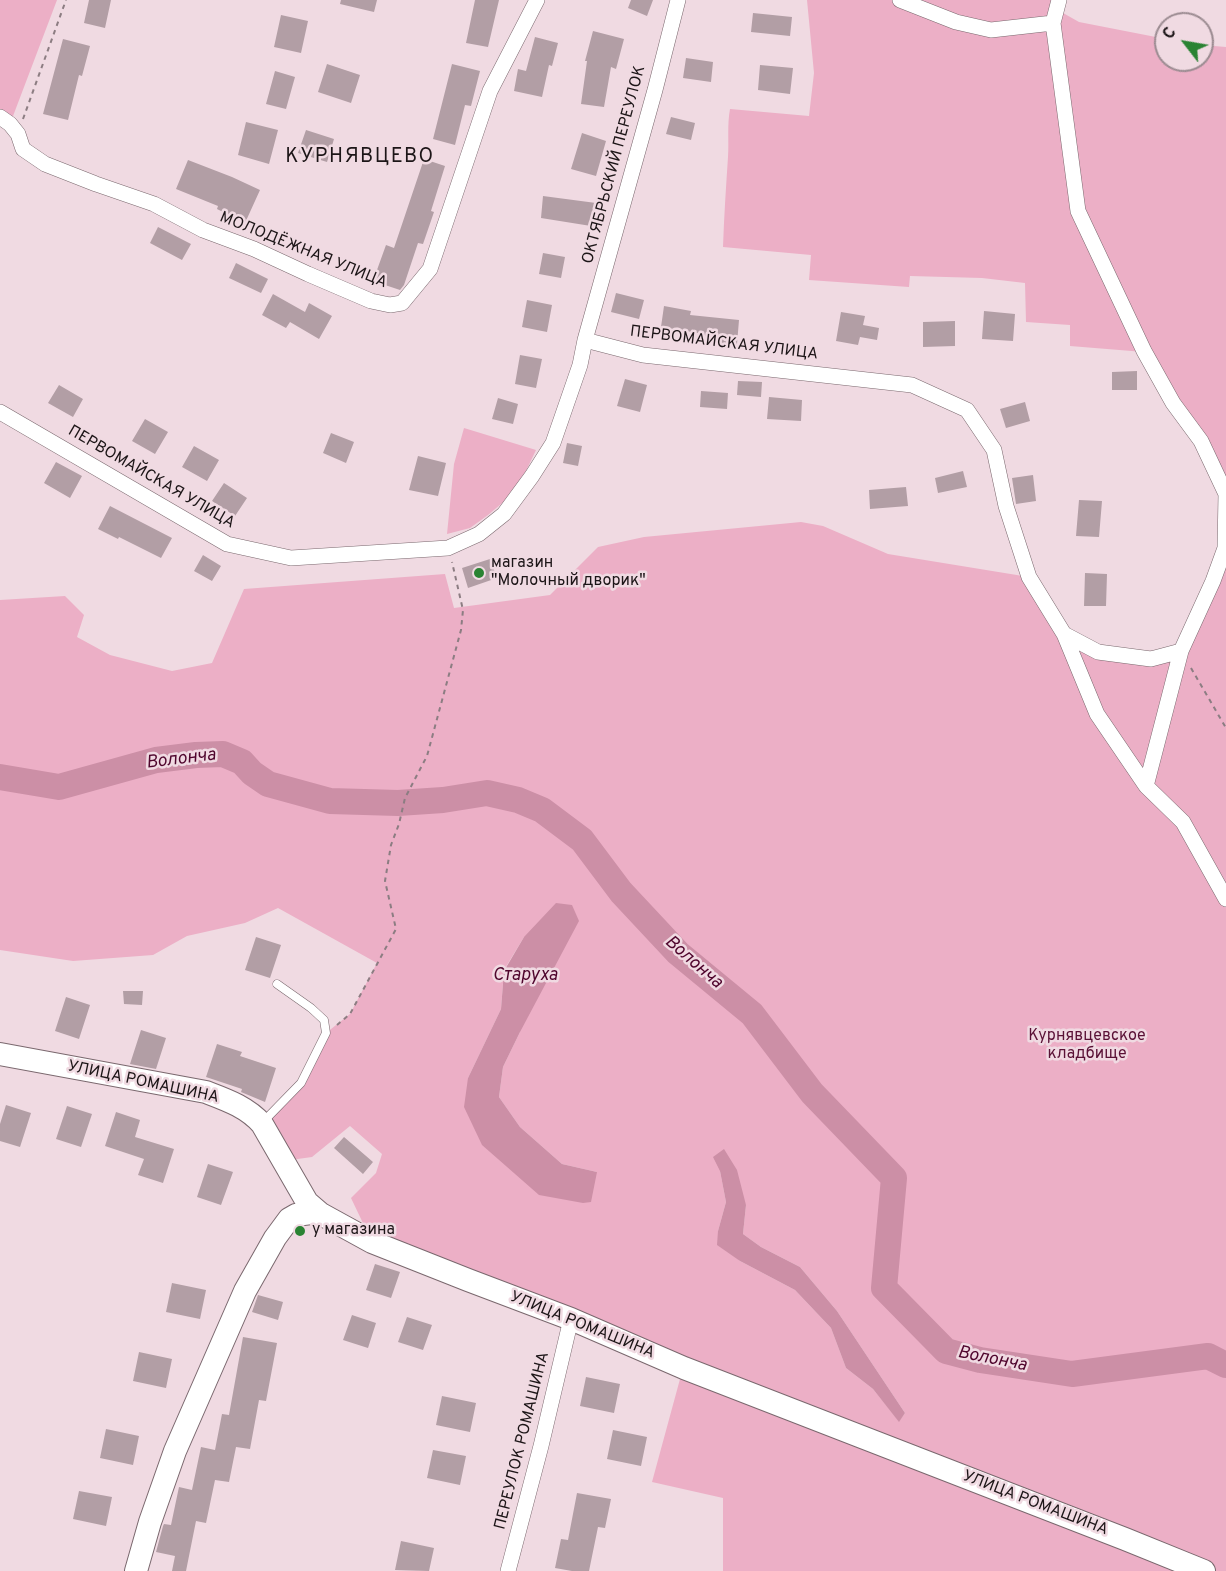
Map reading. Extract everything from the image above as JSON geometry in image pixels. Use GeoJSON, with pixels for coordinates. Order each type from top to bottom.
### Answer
{"type":"FeatureCollection","features":[{"type":"Feature","properties":{"kind":"street","name":"МОЛОДЁЖНАЯ УЛИЦА"},"geometry":{"type":"LineString","coordinates":[[0,117],[18,134],[23,149],[45,164],[154,204],[202,230],[254,249],[371,301],[390,305],[402,303],[430,269],[490,91],[537,0]]}},
{"type":"Feature","properties":{"kind":"street","name":"ОКТЯБРЬСКИЙ ПЕРЕУЛОК"},"geometry":{"type":"LineString","coordinates":[[585,340],[678,0]]}},
{"type":"Feature","properties":{"kind":"street"},"geometry":{"type":"LineString","coordinates":[[900,0],[956,22],[991,30],[1053,23]]}},
{"type":"Feature","properties":{"kind":"street"},"geometry":{"type":"LineString","coordinates":[[1059,0],[1053,23],[1078,211],[1144,351],[1173,403],[1201,441],[1226,494],[1225,548],[1213,582],[1181,651],[1146,786]]}},
{"type":"Feature","properties":{"kind":"street","name":"ПЕРВОМАЙСКАЯ УЛИЦА"},"geometry":{"type":"LineString","coordinates":[[0,412],[227,543],[291,558],[448,548],[479,534],[504,514],[553,443],[580,365],[585,340],[643,354],[912,386],[967,410],[994,450],[1006,506],[1029,577],[1064,634],[1097,714],[1146,786],[1183,822],[1226,898]]}},
{"type":"Feature","properties":{"kind":"street"},"geometry":{"type":"LineString","coordinates":[[1064,634],[1098,652],[1151,659],[1181,651]]}},
{"type":"Feature","properties":{"kind":"street","name":"УЛИЦА РОМАШИНА"},"geometry":{"type":"LineString","coordinates":[[0,1054],[206,1092],[227,1100],[244,1109],[262,1124],[307,1202],[321,1214],[372,1242],[571,1319],[684,1368],[1204,1571]]}},
{"type":"Feature","properties":{"kind":"street"},"geometry":{"type":"LineString","coordinates":[[275,1238],[289,1202],[288,1181],[283,1161]]}},
{"type":"Feature","properties":{"kind":"street"},"geometry":{"type":"LineString","coordinates":[[136,1571],[150,1522],[175,1451],[245,1291],[275,1238],[289,1219],[296,1215],[321,1214]]}},
{"type":"Feature","properties":{"kind":"street","name":"ПЕРЕУЛОК РОМАШИНА"},"geometry":{"type":"LineString","coordinates":[[508,1571],[571,1319]]}},
{"type":"Feature","properties":{"kind":"lane"},"geometry":{"type":"LineString","coordinates":[[262,1124],[301,1083],[326,1033],[324,1020],[277,984]]}},
{"type":"Feature","properties":{"kind":"path"},"geometry":{"type":"LineString","coordinates":[[18,134],[66,0]]}},
{"type":"Feature","properties":{"kind":"path"},"geometry":{"type":"LineString","coordinates":[[326,1033],[350,1014],[396,929],[386,881],[391,845],[405,798],[427,756],[461,630],[463,610],[448,548]]}},
{"type":"Feature","properties":{"kind":"path"},"geometry":{"type":"LineString","coordinates":[[1181,651],[1226,728]]}},
{"type":"Feature","properties":{"kind":"green space"},"geometry":{"type":"Polygon","coordinates":[[[0,0],[57,0],[10,124],[0,117],[0,0]]]}},
{"type":"Feature","properties":{"kind":"green space"},"geometry":{"type":"Polygon","coordinates":[[[807,0],[1059,0],[1056,9],[1079,22],[1154,37],[1154,72],[1214,72],[1214,46],[1226,47],[1226,494],[1144,352],[1070,346],[1070,325],[1026,322],[1025,283],[982,278],[910,276],[909,287],[809,280],[811,255],[723,247],[730,109],[809,116],[814,73],[807,0]]]}},
{"type":"Feature","properties":{"kind":"green space"},"geometry":{"type":"Polygon","coordinates":[[[464,428],[536,450],[526,471],[507,499],[470,528],[447,534],[454,464],[464,428]]]}},
{"type":"Feature","properties":{"kind":"green space","name":"Курнявцевское кладбище"},"geometry":{"type":"Polygon","coordinates":[[[1226,494],[1226,1571],[723,1571],[723,1498],[652,1482],[683,1368],[372,1242],[351,1198],[376,1173],[382,1154],[350,1126],[312,1157],[283,1161],[262,1124],[301,1083],[326,1033],[350,1014],[377,963],[278,908],[245,923],[187,936],[153,955],[73,961],[0,950],[0,600],[65,596],[84,615],[77,637],[110,655],[172,671],[212,663],[244,589],[445,574],[454,608],[550,595],[598,547],[644,537],[801,522],[823,526],[888,554],[1029,577],[1064,634],[1098,652],[1181,651],[1213,582],[1226,494]],[[524,937],[504,970],[501,1009],[468,1078],[539,1194],[597,1172],[562,1164],[520,1127],[499,1097],[503,1067],[520,1032],[524,937]],[[720,1171],[726,1202],[718,1231],[740,1261],[795,1290],[831,1328],[846,1368],[873,1389],[899,1421],[905,1413],[837,1311],[800,1267],[761,1247],[743,1234],[746,1205],[720,1171]]]}},
{"type":"Feature","properties":{"kind":"water","name":"Старуха"},"geometry":{"type":"Polygon","coordinates":[[[556,903],[572,905],[579,921],[503,1067],[499,1097],[520,1127],[562,1164],[597,1172],[591,1202],[583,1203],[539,1195],[482,1145],[464,1107],[468,1078],[501,1009],[504,971],[524,937],[556,903]]]}},
{"type":"Feature","properties":{"kind":"water"},"geometry":{"type":"Polygon","coordinates":[[[724,1149],[737,1170],[746,1205],[743,1234],[761,1247],[800,1267],[837,1311],[905,1413],[899,1422],[873,1389],[846,1368],[831,1328],[795,1290],[740,1261],[717,1245],[718,1231],[726,1202],[720,1171],[713,1157],[724,1149]]]}},
{"type":"Feature","properties":{"kind":"building"},"geometry":{"type":"Polygon","coordinates":[[[89,0],[111,0],[105,28],[84,23],[89,0]]]}},
{"type":"Feature","properties":{"kind":"building"},"geometry":{"type":"Polygon","coordinates":[[[341,0],[377,0],[374,12],[340,4],[341,0]]]}},
{"type":"Feature","properties":{"kind":"building"},"geometry":{"type":"Polygon","coordinates":[[[475,0],[499,0],[488,47],[466,43],[475,0]]]}},
{"type":"Feature","properties":{"kind":"building"},"geometry":{"type":"Polygon","coordinates":[[[631,0],[653,0],[647,16],[628,8],[631,0]]]}},
{"type":"Feature","properties":{"kind":"building"},"geometry":{"type":"Polygon","coordinates":[[[753,13],[792,17],[790,36],[751,32],[753,13]]]}},
{"type":"Feature","properties":{"kind":"building"},"geometry":{"type":"Polygon","coordinates":[[[281,15],[308,21],[301,53],[274,47],[281,15]]]}},
{"type":"Feature","properties":{"kind":"building"},"geometry":{"type":"Polygon","coordinates":[[[593,31],[624,39],[616,69],[611,67],[604,107],[581,104],[587,61],[585,61],[593,31]]]}},
{"type":"Feature","properties":{"kind":"building"},"geometry":{"type":"Polygon","coordinates":[[[535,37],[558,43],[552,66],[549,65],[542,97],[514,91],[518,69],[526,71],[535,37]]]}},
{"type":"Feature","properties":{"kind":"building"},"geometry":{"type":"Polygon","coordinates":[[[63,39],[90,46],[82,76],[79,75],[68,120],[43,114],[63,39]]]}},
{"type":"Feature","properties":{"kind":"building"},"geometry":{"type":"Polygon","coordinates":[[[686,58],[713,62],[711,82],[683,78],[686,58]]]}},
{"type":"Feature","properties":{"kind":"building"},"geometry":{"type":"Polygon","coordinates":[[[327,64],[360,75],[351,103],[318,92],[327,64]]]}},
{"type":"Feature","properties":{"kind":"building"},"geometry":{"type":"Polygon","coordinates":[[[452,64],[480,71],[471,106],[465,105],[455,145],[433,139],[452,64]]]}},
{"type":"Feature","properties":{"kind":"building"},"geometry":{"type":"Polygon","coordinates":[[[760,65],[793,68],[790,94],[758,90],[760,65]]]}},
{"type":"Feature","properties":{"kind":"building"},"geometry":{"type":"Polygon","coordinates":[[[275,71],[295,77],[286,109],[266,104],[275,71]]]}},
{"type":"Feature","properties":{"kind":"building"},"geometry":{"type":"Polygon","coordinates":[[[671,117],[695,123],[691,140],[666,134],[671,117]]]}},
{"type":"Feature","properties":{"kind":"building"},"geometry":{"type":"Polygon","coordinates":[[[246,122],[278,130],[269,164],[238,155],[246,122]]]}},
{"type":"Feature","properties":{"kind":"building"},"geometry":{"type":"Polygon","coordinates":[[[306,130],[334,139],[327,162],[298,153],[306,130]]]}},
{"type":"Feature","properties":{"kind":"building"},"geometry":{"type":"Polygon","coordinates":[[[582,133],[606,141],[596,176],[571,169],[582,133]]]}},
{"type":"Feature","properties":{"kind":"building"},"geometry":{"type":"Polygon","coordinates":[[[424,159],[445,166],[431,211],[434,212],[423,244],[418,243],[404,285],[400,290],[373,281],[386,245],[394,248],[424,159]]]}},
{"type":"Feature","properties":{"kind":"building"},"geometry":{"type":"Polygon","coordinates":[[[188,160],[260,190],[245,223],[217,209],[218,206],[176,189],[188,160]]]}},
{"type":"Feature","properties":{"kind":"building"},"geometry":{"type":"Polygon","coordinates":[[[543,196],[596,203],[591,226],[541,218],[543,196]]]}},
{"type":"Feature","properties":{"kind":"building"},"geometry":{"type":"Polygon","coordinates":[[[158,227],[191,244],[182,260],[150,243],[158,227]]]}},
{"type":"Feature","properties":{"kind":"building"},"geometry":{"type":"Polygon","coordinates":[[[543,253],[565,257],[561,278],[539,274],[543,253]]]}},
{"type":"Feature","properties":{"kind":"building"},"geometry":{"type":"Polygon","coordinates":[[[236,263],[268,279],[261,293],[229,278],[236,263]]]}},
{"type":"Feature","properties":{"kind":"building"},"geometry":{"type":"Polygon","coordinates":[[[616,293],[644,300],[639,319],[611,312],[616,293]]]}},
{"type":"Feature","properties":{"kind":"building"},"geometry":{"type":"Polygon","coordinates":[[[273,294],[305,312],[309,303],[332,316],[319,339],[290,322],[286,328],[262,315],[273,294]]]}},
{"type":"Feature","properties":{"kind":"building"},"geometry":{"type":"Polygon","coordinates":[[[527,300],[552,305],[547,332],[522,327],[527,300]]]}},
{"type":"Feature","properties":{"kind":"building"},"geometry":{"type":"Polygon","coordinates":[[[664,306],[691,311],[690,315],[739,320],[737,344],[703,341],[704,334],[661,327],[664,306]]]}},
{"type":"Feature","properties":{"kind":"building"},"geometry":{"type":"Polygon","coordinates":[[[984,311],[1015,314],[1013,341],[982,339],[984,311]]]}},
{"type":"Feature","properties":{"kind":"building"},"geometry":{"type":"Polygon","coordinates":[[[841,312],[865,316],[863,325],[879,328],[877,340],[860,337],[858,345],[836,341],[841,312]]]}},
{"type":"Feature","properties":{"kind":"building"},"geometry":{"type":"Polygon","coordinates":[[[955,321],[955,346],[923,347],[923,322],[955,321]]]}},
{"type":"Feature","properties":{"kind":"building"},"geometry":{"type":"Polygon","coordinates":[[[520,355],[542,359],[536,388],[515,384],[520,355]]]}},
{"type":"Feature","properties":{"kind":"building"},"geometry":{"type":"Polygon","coordinates":[[[1137,371],[1137,390],[1112,390],[1112,372],[1137,371]]]}},
{"type":"Feature","properties":{"kind":"building"},"geometry":{"type":"Polygon","coordinates":[[[625,379],[647,385],[640,412],[617,406],[625,379]]]}},
{"type":"Feature","properties":{"kind":"building"},"geometry":{"type":"Polygon","coordinates":[[[738,381],[762,382],[761,397],[737,395],[738,381]]]}},
{"type":"Feature","properties":{"kind":"building"},"geometry":{"type":"Polygon","coordinates":[[[59,385],[83,399],[73,417],[48,403],[59,385]]]}},
{"type":"Feature","properties":{"kind":"building"},"geometry":{"type":"Polygon","coordinates":[[[701,391],[728,393],[727,409],[700,407],[701,391]]]}},
{"type":"Feature","properties":{"kind":"building"},"geometry":{"type":"Polygon","coordinates":[[[769,397],[802,400],[801,421],[767,419],[769,397]]]}},
{"type":"Feature","properties":{"kind":"building"},"geometry":{"type":"Polygon","coordinates":[[[498,398],[518,404],[513,424],[492,419],[498,398]]]}},
{"type":"Feature","properties":{"kind":"building"},"geometry":{"type":"Polygon","coordinates":[[[1025,402],[1030,421],[1006,428],[1000,409],[1025,402]]]}},
{"type":"Feature","properties":{"kind":"building"},"geometry":{"type":"Polygon","coordinates":[[[145,419],[168,432],[155,454],[132,441],[145,419]]]}},
{"type":"Feature","properties":{"kind":"building"},"geometry":{"type":"Polygon","coordinates":[[[331,433],[354,442],[346,463],[323,453],[331,433]]]}},
{"type":"Feature","properties":{"kind":"building"},"geometry":{"type":"Polygon","coordinates":[[[567,443],[582,446],[578,466],[563,463],[567,443]]]}},
{"type":"Feature","properties":{"kind":"building"},"geometry":{"type":"Polygon","coordinates":[[[194,446],[219,460],[207,481],[182,467],[194,446]]]}},
{"type":"Feature","properties":{"kind":"building"},"geometry":{"type":"Polygon","coordinates":[[[418,456],[446,463],[438,496],[409,490],[418,456]]]}},
{"type":"Feature","properties":{"kind":"building"},"geometry":{"type":"Polygon","coordinates":[[[56,462],[82,476],[70,498],[44,483],[56,462]]]}},
{"type":"Feature","properties":{"kind":"building"},"geometry":{"type":"Polygon","coordinates":[[[963,471],[967,487],[938,493],[935,478],[963,471]]]}},
{"type":"Feature","properties":{"kind":"building"},"geometry":{"type":"Polygon","coordinates":[[[1033,475],[1036,501],[1016,504],[1012,478],[1033,475]]]}},
{"type":"Feature","properties":{"kind":"building"},"geometry":{"type":"Polygon","coordinates":[[[224,483],[247,498],[235,516],[212,501],[224,483]]]}},
{"type":"Feature","properties":{"kind":"building"},"geometry":{"type":"Polygon","coordinates":[[[906,487],[908,506],[870,509],[869,490],[906,487]]]}},
{"type":"Feature","properties":{"kind":"building"},"geometry":{"type":"Polygon","coordinates":[[[1079,500],[1102,501],[1099,537],[1076,536],[1079,500]]]}},
{"type":"Feature","properties":{"kind":"building"},"geometry":{"type":"Polygon","coordinates":[[[110,506],[172,538],[161,558],[98,529],[110,506]]]}},
{"type":"Feature","properties":{"kind":"building"},"geometry":{"type":"Polygon","coordinates":[[[203,555],[221,566],[212,581],[194,571],[203,555]]]}},
{"type":"Feature","properties":{"kind":"building","name":"магазин \"Молочный дворик\""},"geometry":{"type":"Polygon","coordinates":[[[490,559],[497,578],[468,588],[462,568],[490,559]]]}},
{"type":"Feature","properties":{"kind":"building"},"geometry":{"type":"Polygon","coordinates":[[[1085,573],[1107,574],[1106,606],[1084,606],[1085,573]]]}},
{"type":"Feature","properties":{"kind":"building"},"geometry":{"type":"Polygon","coordinates":[[[256,937],[281,945],[270,978],[245,970],[256,937]]]}},
{"type":"Feature","properties":{"kind":"building"},"geometry":{"type":"Polygon","coordinates":[[[123,991],[143,991],[142,1005],[124,1004],[123,991]]]}},
{"type":"Feature","properties":{"kind":"building"},"geometry":{"type":"Polygon","coordinates":[[[66,997],[90,1005],[79,1039],[55,1031],[66,997]]]}},
{"type":"Feature","properties":{"kind":"building"},"geometry":{"type":"Polygon","coordinates":[[[141,1030],[166,1038],[156,1069],[130,1064],[141,1030]]]}},
{"type":"Feature","properties":{"kind":"building"},"geometry":{"type":"Polygon","coordinates":[[[217,1044],[242,1052],[240,1056],[276,1068],[265,1102],[241,1092],[242,1089],[206,1077],[217,1044]]]}},
{"type":"Feature","properties":{"kind":"building"},"geometry":{"type":"Polygon","coordinates":[[[6,1105],[31,1113],[20,1147],[0,1141],[0,1124],[6,1105]]]}},
{"type":"Feature","properties":{"kind":"building"},"geometry":{"type":"Polygon","coordinates":[[[67,1106],[92,1114],[81,1147],[56,1139],[67,1106]]]}},
{"type":"Feature","properties":{"kind":"building"},"geometry":{"type":"Polygon","coordinates":[[[116,1112],[140,1120],[135,1137],[174,1149],[163,1183],[138,1175],[144,1159],[105,1146],[116,1112]]]}},
{"type":"Feature","properties":{"kind":"building"},"geometry":{"type":"Polygon","coordinates":[[[344,1137],[373,1162],[363,1174],[334,1148],[344,1137]]]}},
{"type":"Feature","properties":{"kind":"building"},"geometry":{"type":"Polygon","coordinates":[[[208,1164],[233,1172],[221,1205],[197,1197],[208,1164]]]}},
{"type":"Feature","properties":{"kind":"building"},"geometry":{"type":"Polygon","coordinates":[[[375,1264],[400,1272],[391,1298],[366,1290],[375,1264]]]}},
{"type":"Feature","properties":{"kind":"building"},"geometry":{"type":"Polygon","coordinates":[[[172,1283],[206,1290],[200,1319],[166,1312],[172,1283]]]}},
{"type":"Feature","properties":{"kind":"building"},"geometry":{"type":"Polygon","coordinates":[[[258,1295],[283,1302],[278,1320],[252,1312],[258,1295]]]}},
{"type":"Feature","properties":{"kind":"building"},"geometry":{"type":"Polygon","coordinates":[[[352,1315],[376,1323],[368,1348],[343,1340],[352,1315]]]}},
{"type":"Feature","properties":{"kind":"building"},"geometry":{"type":"Polygon","coordinates":[[[407,1317],[432,1325],[423,1350],[398,1342],[407,1317]]]}},
{"type":"Feature","properties":{"kind":"building"},"geometry":{"type":"Polygon","coordinates":[[[243,1337],[277,1343],[266,1401],[259,1400],[250,1449],[236,1447],[229,1482],[215,1480],[206,1523],[196,1521],[186,1571],[172,1571],[175,1556],[156,1552],[163,1526],[164,1524],[171,1525],[179,1487],[192,1490],[201,1447],[215,1450],[222,1414],[229,1415],[243,1337]]]}},
{"type":"Feature","properties":{"kind":"building"},"geometry":{"type":"Polygon","coordinates":[[[139,1352],[172,1359],[166,1388],[133,1381],[139,1352]]]}},
{"type":"Feature","properties":{"kind":"building"},"geometry":{"type":"Polygon","coordinates":[[[586,1377],[620,1384],[614,1413],[580,1406],[586,1377]]]}},
{"type":"Feature","properties":{"kind":"building"},"geometry":{"type":"Polygon","coordinates":[[[442,1396],[476,1403],[470,1432],[436,1425],[442,1396]]]}},
{"type":"Feature","properties":{"kind":"building"},"geometry":{"type":"Polygon","coordinates":[[[106,1429],[139,1436],[133,1465],[100,1458],[106,1429]]]}},
{"type":"Feature","properties":{"kind":"building"},"geometry":{"type":"Polygon","coordinates":[[[613,1430],[647,1437],[641,1466],[607,1459],[613,1430]]]}},
{"type":"Feature","properties":{"kind":"building"},"geometry":{"type":"Polygon","coordinates":[[[433,1450],[466,1456],[460,1485],[427,1478],[433,1450]]]}},
{"type":"Feature","properties":{"kind":"building"},"geometry":{"type":"Polygon","coordinates":[[[79,1491],[112,1497],[106,1526],[73,1519],[79,1491]]]}},
{"type":"Feature","properties":{"kind":"building"},"geometry":{"type":"Polygon","coordinates":[[[577,1493],[611,1499],[605,1528],[598,1527],[589,1571],[555,1568],[561,1539],[568,1540],[577,1493]]]}},
{"type":"Feature","properties":{"kind":"building"},"geometry":{"type":"Polygon","coordinates":[[[401,1541],[434,1548],[429,1571],[395,1570],[401,1541]]]}},
{"type":"Feature","properties":{"kind":"waterway","name":"Волонча"},"geometry":{"type":"LineString","coordinates":[[0,777],[59,787],[156,760],[223,754],[242,762],[252,773],[268,784],[330,801],[398,803],[443,800],[487,793],[518,800],[542,810],[582,840],[621,892],[678,953],[752,1014],[812,1093],[894,1178],[884,1288],[946,1351],[980,1360],[1072,1374],[1208,1356],[1226,1365]]}},
{"type":"Feature","properties":{"kind":"place","name":"магазин \"Молочный дворик\""},"geometry":{"type":"Point","coordinates":[479,573]}},
{"type":"Feature","properties":{"kind":"place","name":"у магазина"},"geometry":{"type":"Point","coordinates":[300,1231]}},
{"type":"Feature","properties":{"kind":"district","name":"КУРНЯВЦЕВО"},"geometry":{"type":"Point","coordinates":[360,158]}}]}
